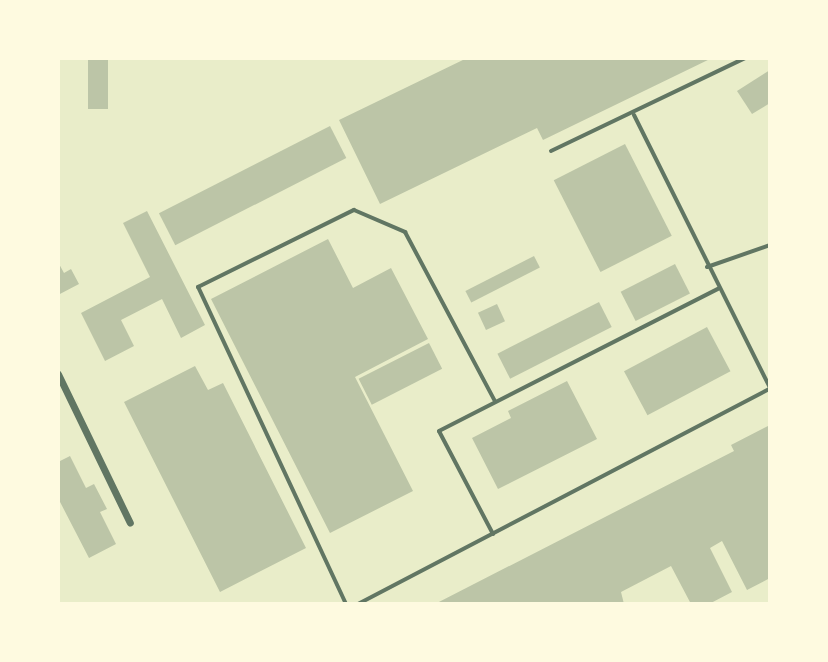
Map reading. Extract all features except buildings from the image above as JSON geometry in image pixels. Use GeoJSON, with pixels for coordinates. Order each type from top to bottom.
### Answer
{"type":"FeatureCollection","features":[{"type":"Feature","properties":{"kind":"street"},"geometry":{"type":"LineString","coordinates":[[59,380],[130,523]]}},
{"type":"Feature","properties":{"kind":"lane"},"geometry":{"type":"LineString","coordinates":[[551,151],[634,115],[745,58]]}},
{"type":"Feature","properties":{"kind":"lane"},"geometry":{"type":"LineString","coordinates":[[358,604],[770,389],[634,115]]}},
{"type":"Feature","properties":{"kind":"lane"},"geometry":{"type":"LineString","coordinates":[[346,604],[198,287],[354,210],[405,232],[495,401]]}},
{"type":"Feature","properties":{"kind":"lane"},"geometry":{"type":"LineString","coordinates":[[707,267],[770,245]]}},
{"type":"Feature","properties":{"kind":"lane"},"geometry":{"type":"LineString","coordinates":[[493,534],[439,431],[718,289]]}}]}
